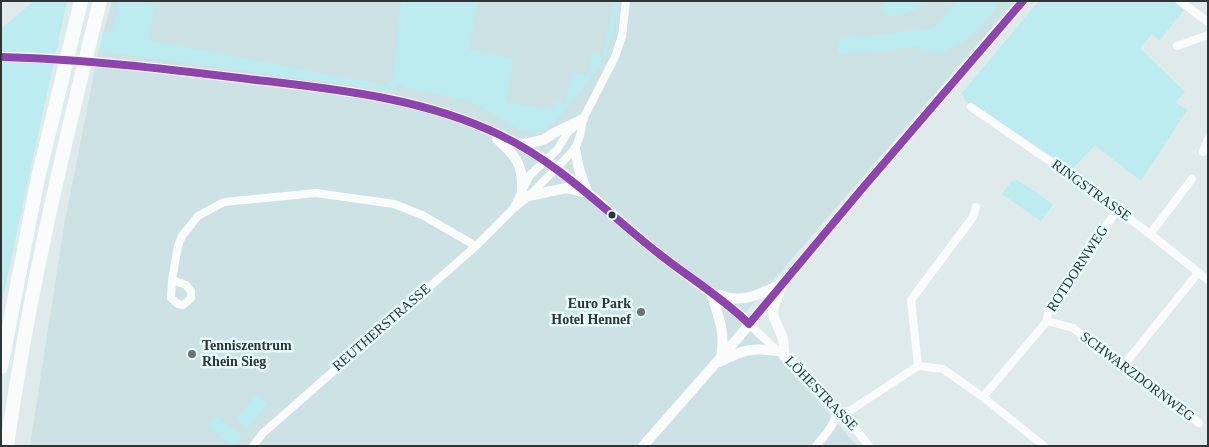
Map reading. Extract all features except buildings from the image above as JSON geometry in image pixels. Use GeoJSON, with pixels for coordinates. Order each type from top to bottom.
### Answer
{"type":"FeatureCollection","features":[{"type":"Feature","properties":{"kind":"highway"},"geometry":{"type":"LineString","coordinates":[[1,367],[38,178],[81,1]]}},
{"type":"Feature","properties":{"kind":"highway"},"geometry":{"type":"LineString","coordinates":[[7,446],[17,374],[58,168],[100,1]]}},
{"type":"Feature","properties":{"kind":"main road"},"geometry":{"type":"LineString","coordinates":[[643,446],[1024,1]]}},
{"type":"Feature","properties":{"kind":"main road"},"geometry":{"type":"LineString","coordinates":[[1,57],[32,57],[118,65],[374,96],[426,106],[463,118],[519,145],[556,169],[649,245],[737,312],[749,324]]}},
{"type":"Feature","properties":{"kind":"main road"},"geometry":{"type":"LineString","coordinates":[[519,145],[543,140],[582,119]]}},
{"type":"Feature","properties":{"kind":"main road"},"geometry":{"type":"LineString","coordinates":[[485,128],[513,153],[523,176],[526,193],[566,188],[587,193]]}},
{"type":"Feature","properties":{"kind":"main road"},"geometry":{"type":"LineString","coordinates":[[575,149],[587,193]]}},
{"type":"Feature","properties":{"kind":"main road"},"geometry":{"type":"LineString","coordinates":[[711,292],[729,299],[750,298],[785,282]]}},
{"type":"Feature","properties":{"kind":"main road"},"geometry":{"type":"LineString","coordinates":[[717,361],[746,350],[758,348],[781,354],[783,339],[773,315],[775,301],[785,282]]}},
{"type":"Feature","properties":{"kind":"main road"},"geometry":{"type":"LineString","coordinates":[[711,292],[722,328],[723,345],[717,361]]}},
{"type":"Feature","properties":{"kind":"street"},"geometry":{"type":"LineString","coordinates":[[575,149],[580,136],[582,119],[615,57],[622,36],[626,1]]}},
{"type":"Feature","properties":{"kind":"street"},"geometry":{"type":"LineString","coordinates":[[1180,1],[1208,22]]}},
{"type":"Feature","properties":{"kind":"street"},"geometry":{"type":"LineString","coordinates":[[1177,46],[1208,35]]}},
{"type":"Feature","properties":{"kind":"street","name":"RINGSTRASSE"},"geometry":{"type":"LineString","coordinates":[[970,107],[1070,175],[1208,280]]}},
{"type":"Feature","properties":{"kind":"street","name":"REUTHERSTRASSE"},"geometry":{"type":"LineString","coordinates":[[526,193],[530,175],[546,162],[557,150],[568,132],[582,119]]}},
{"type":"Feature","properties":{"kind":"street"},"geometry":{"type":"LineString","coordinates":[[1203,152],[1208,139]]}},
{"type":"Feature","properties":{"kind":"street","name":"REUTHERSTRASSE"},"geometry":{"type":"LineString","coordinates":[[253,446],[263,433],[476,246],[526,193],[556,169],[575,149]]}},
{"type":"Feature","properties":{"kind":"street"},"geometry":{"type":"LineString","coordinates":[[1150,234],[1192,178]]}},
{"type":"Feature","properties":{"kind":"street"},"geometry":{"type":"LineString","coordinates":[[172,280],[178,246],[191,223],[198,216],[224,202],[246,199],[316,193],[394,204],[422,215],[476,246]]}},
{"type":"Feature","properties":{"kind":"street"},"geometry":{"type":"LineString","coordinates":[[918,366],[911,300],[969,223],[976,207]]}},
{"type":"Feature","properties":{"kind":"street","name":"ROTDORNWEG"},"geometry":{"type":"LineString","coordinates":[[984,397],[1047,321],[1048,311],[1117,210]]}},
{"type":"Feature","properties":{"kind":"street"},"geometry":{"type":"LineString","coordinates":[[1123,366],[1198,273]]}},
{"type":"Feature","properties":{"kind":"street","name":"SCHWARZDORNWEG"},"geometry":{"type":"LineString","coordinates":[[1047,321],[1072,328],[1199,423]]}},
{"type":"Feature","properties":{"kind":"street","name":"LÖHESTRASSE"},"geometry":{"type":"LineString","coordinates":[[749,324],[833,405],[836,414],[849,421],[869,446]]}},
{"type":"Feature","properties":{"kind":"street"},"geometry":{"type":"LineString","coordinates":[[816,446],[835,420],[836,414],[851,410],[918,366],[943,369],[984,397],[1044,446]]}},
{"type":"Feature","properties":{"kind":"shaded area"},"geometry":{"type":"Polygon","coordinates":[[[34,1],[67,1],[1,306],[1,29],[34,1]]]}},
{"type":"Feature","properties":{"kind":"shaded area"},"geometry":{"type":"Polygon","coordinates":[[[112,1],[1015,1],[744,314],[857,446],[30,446],[65,220],[99,49],[112,1]]]}},
{"type":"Feature","properties":{"kind":"shaded area"},"geometry":{"type":"Polygon","coordinates":[[[119,1],[147,1],[155,7],[149,40],[384,85],[393,80],[401,1],[478,1],[469,49],[513,59],[507,102],[552,110],[554,102],[566,104],[572,72],[587,76],[592,54],[602,56],[614,1],[619,1],[614,30],[605,58],[590,80],[558,119],[536,134],[520,130],[470,101],[408,88],[400,84],[392,91],[98,51],[104,29],[112,31],[119,1]]]}},
{"type":"Feature","properties":{"kind":"shaded area"},"geometry":{"type":"Polygon","coordinates":[[[886,1],[921,1],[920,7],[895,16],[879,10],[886,1]]]}},
{"type":"Feature","properties":{"kind":"shaded area"},"geometry":{"type":"Polygon","coordinates":[[[957,1],[1002,1],[976,32],[960,44],[939,54],[918,47],[838,54],[837,39],[933,28],[957,1]]]}},
{"type":"Feature","properties":{"kind":"shaded area"},"geometry":{"type":"Polygon","coordinates":[[[1039,1],[1173,1],[1184,10],[1160,40],[1152,34],[1140,48],[1185,92],[1175,102],[1187,110],[1141,181],[1095,145],[1072,169],[965,101],[962,93],[1039,1]]]}},
{"type":"Feature","properties":{"kind":"shaded area"},"geometry":{"type":"Polygon","coordinates":[[[1017,180],[1053,204],[1041,221],[1002,194],[1012,181],[1017,180]]]}},
{"type":"Feature","properties":{"kind":"shaded area"},"geometry":{"type":"Polygon","coordinates":[[[256,394],[268,403],[248,428],[236,419],[256,394]]]}},
{"type":"Feature","properties":{"kind":"shaded area"},"geometry":{"type":"Polygon","coordinates":[[[216,416],[242,435],[234,446],[207,427],[216,416]]]}},
{"type":"Feature","properties":{"kind":"transit line"},"geometry":{"type":"LineString","coordinates":[[749,324],[1023,1]]}},
{"type":"Feature","properties":{"kind":"transit line"},"geometry":{"type":"LineString","coordinates":[[1,57],[125,65],[344,91],[408,103],[470,122],[522,147],[563,174],[658,253],[716,296],[749,324]]}},
{"type":"Feature","properties":{"kind":"place","name":"Euro Park Hotel Hennef"},"geometry":{"type":"Point","coordinates":[641,312]}},
{"type":"Feature","properties":{"kind":"place","name":"Tenniszentrum Rhein Sieg"},"geometry":{"type":"Point","coordinates":[192,354]}}]}
